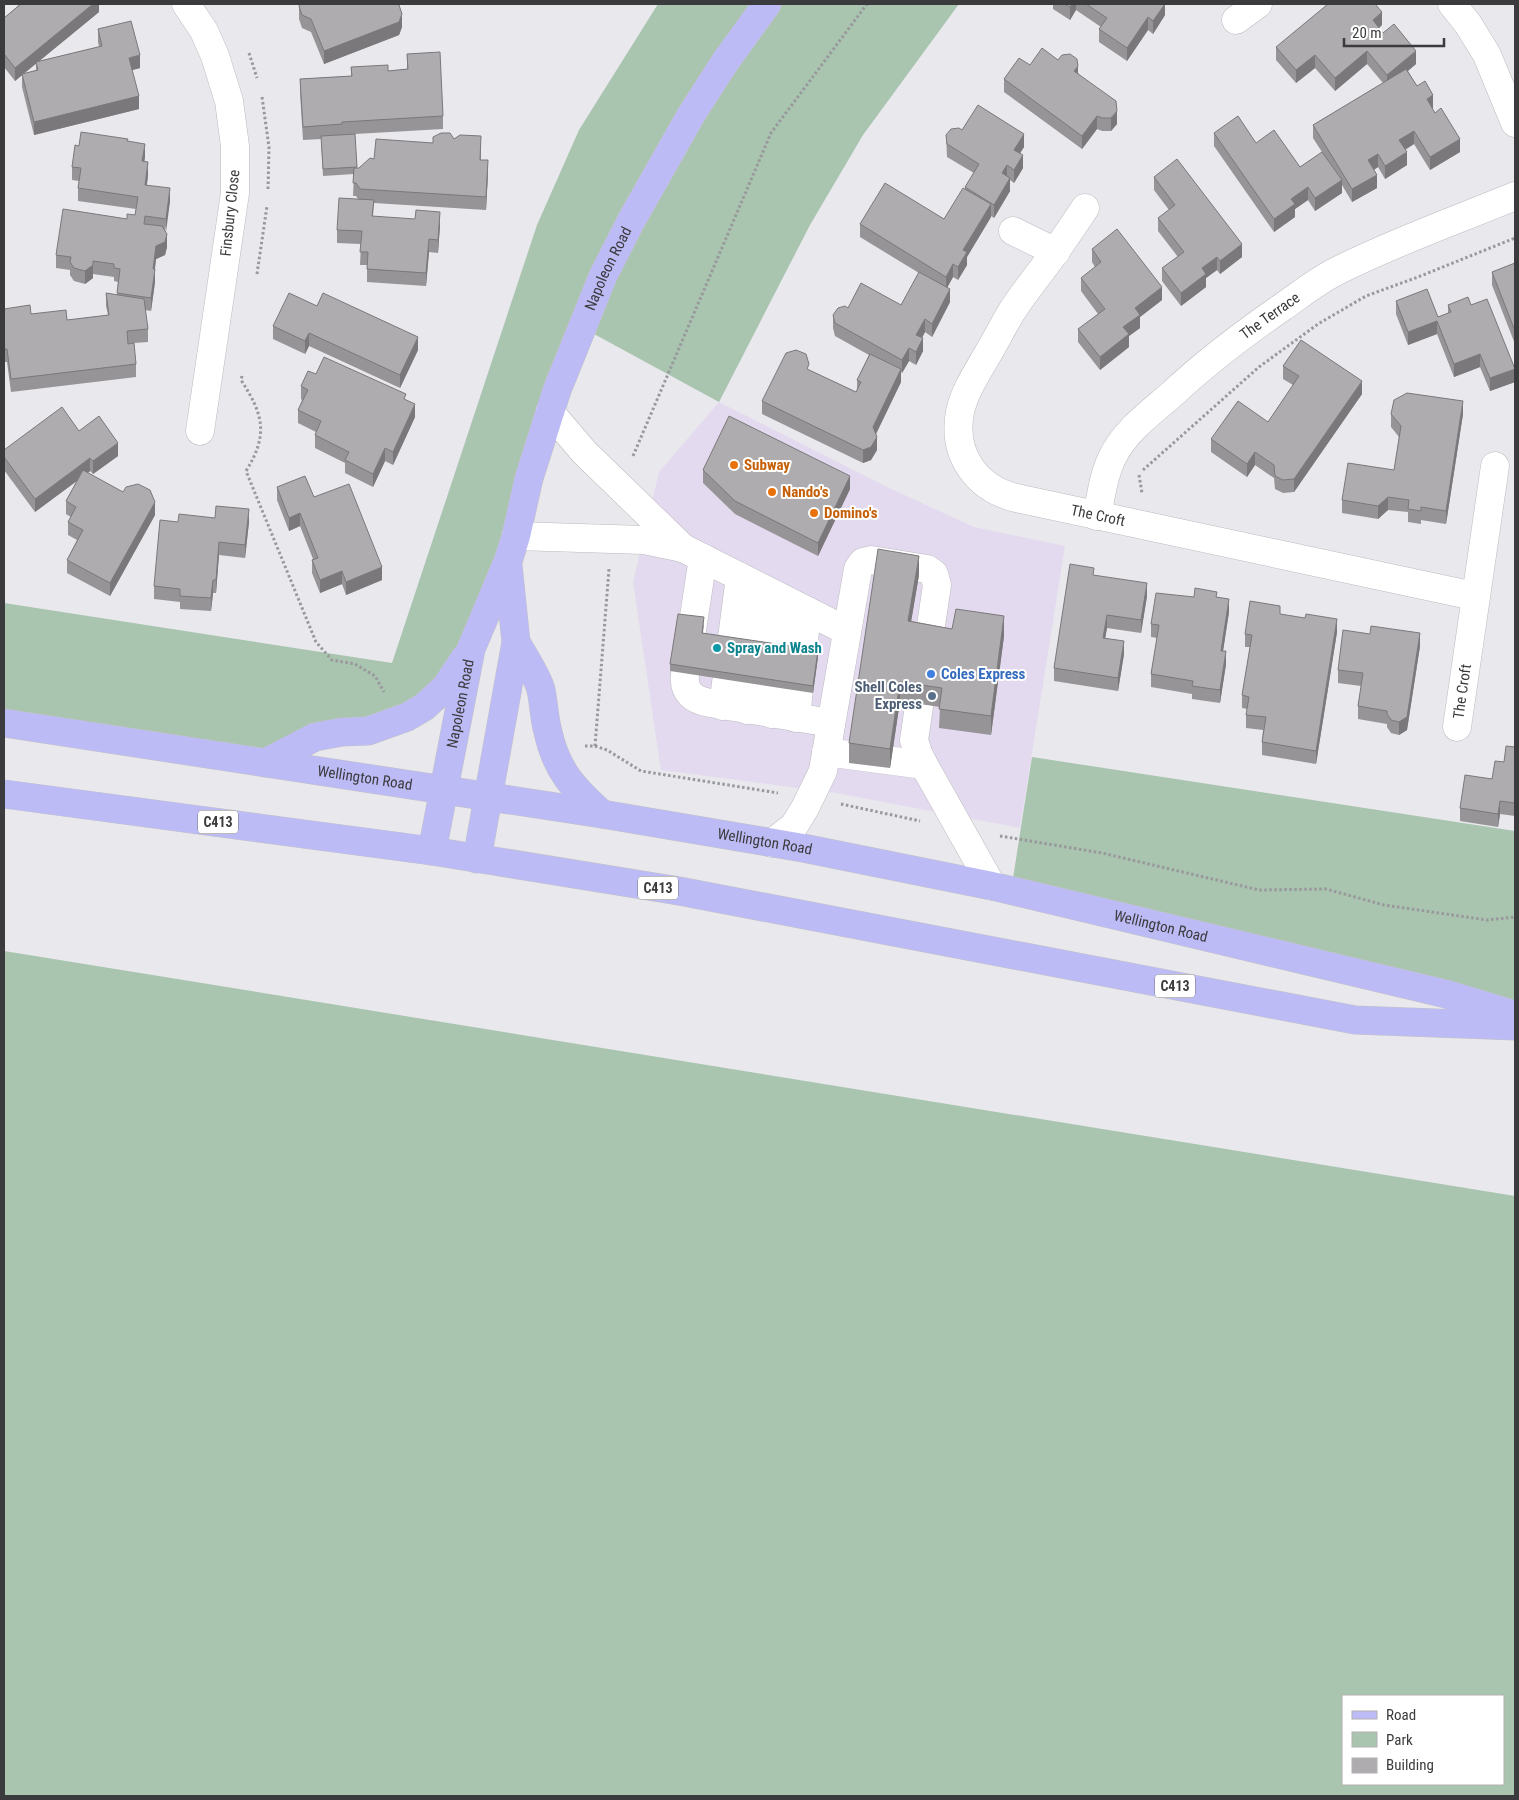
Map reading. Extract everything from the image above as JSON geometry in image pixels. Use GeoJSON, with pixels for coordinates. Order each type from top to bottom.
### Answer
{"type":"FeatureCollection","features":[{"type":"Feature","properties":{"kind":"main road","name":"Napoleon Road"},"geometry":{"type":"LineString","coordinates":[[432,851],[471,649],[512,548],[529,478],[550,412],[603,276],[631,221],[691,115],[725,62],[767,4]]}},
{"type":"Feature","properties":{"kind":"main road","name":"Napoleon Road"},"geometry":{"type":"LineString","coordinates":[[477,858],[516,642],[512,548]]}},
{"type":"Feature","properties":{"kind":"main road"},"geometry":{"type":"LineString","coordinates":[[516,642],[541,688],[548,732],[557,762],[587,801],[602,814]]}},
{"type":"Feature","properties":{"kind":"main road"},"geometry":{"type":"LineString","coordinates":[[265,763],[314,737],[368,730],[407,717],[424,707],[446,688],[471,649]]}},
{"type":"Feature","properties":{"kind":"main road","name":"Wellington Road"},"geometry":{"type":"LineString","coordinates":[[4,723],[488,796],[772,843],[992,886],[1446,994],[1515,1015]]}},
{"type":"Feature","properties":{"kind":"main road","name":"C413"},"geometry":{"type":"LineString","coordinates":[[4,794],[432,851],[679,891],[1355,1020],[1515,1026]]}},
{"type":"Feature","properties":{"kind":"street","name":"Finsbury Close"},"geometry":{"type":"LineString","coordinates":[[186,4],[204,31],[215,56],[229,101],[235,146],[234,192],[200,432]]}},
{"type":"Feature","properties":{"kind":"street"},"geometry":{"type":"LineString","coordinates":[[1236,20],[1258,4]]}},
{"type":"Feature","properties":{"kind":"street"},"geometry":{"type":"LineString","coordinates":[[1452,4],[1468,24],[1487,55],[1515,123]]}},
{"type":"Feature","properties":{"kind":"street","name":"The Terrace"},"geometry":{"type":"LineString","coordinates":[[1097,516],[1104,480],[1112,458],[1121,443],[1188,379],[1228,346],[1338,270],[1379,251],[1515,196]]}},
{"type":"Feature","properties":{"kind":"street","name":"The Croft"},"geometry":{"type":"LineString","coordinates":[[1085,208],[1056,252],[1013,310],[974,379],[960,412],[960,441],[963,454],[978,478],[1002,494],[1148,528],[1474,596]]}},
{"type":"Feature","properties":{"kind":"street"},"geometry":{"type":"LineString","coordinates":[[1013,231],[1056,252]]}},
{"type":"Feature","properties":{"kind":"street"},"geometry":{"type":"LineString","coordinates":[[550,412],[584,452],[693,553]]}},
{"type":"Feature","properties":{"kind":"street","name":"The Croft"},"geometry":{"type":"LineString","coordinates":[[1456,727],[1494,466]]}},
{"type":"Feature","properties":{"kind":"street"},"geometry":{"type":"LineString","coordinates":[[512,548],[644,540],[693,553],[774,594],[847,635],[873,644]]}},
{"type":"Feature","properties":{"kind":"street"},"geometry":{"type":"LineString","coordinates":[[693,553],[684,682],[686,690],[692,697],[700,701],[759,712],[832,718],[860,718]]}},
{"type":"Feature","properties":{"kind":"street"},"geometry":{"type":"LineString","coordinates":[[772,843],[794,826],[823,771],[858,569],[863,562],[871,560],[927,569],[934,574],[937,585],[914,740],[924,765],[992,886]]}},
{"type":"Feature","properties":{"kind":"street"},"geometry":{"type":"LineString","coordinates":[[759,712],[774,594]]}},
{"type":"Feature","properties":{"kind":"street"},"geometry":{"type":"LineString","coordinates":[[759,712],[774,594]]}},
{"type":"Feature","properties":{"kind":"street"},"geometry":{"type":"LineString","coordinates":[[852,597],[879,602]]}},
{"type":"Feature","properties":{"kind":"street"},"geometry":{"type":"LineString","coordinates":[[906,606],[933,611]]}},
{"type":"Feature","properties":{"kind":"street"},"geometry":{"type":"LineString","coordinates":[[900,648],[927,652]]}},
{"type":"Feature","properties":{"kind":"street"},"geometry":{"type":"LineString","coordinates":[[838,678],[866,682]]}},
{"type":"Feature","properties":{"kind":"street"},"geometry":{"type":"LineString","coordinates":[[894,687],[921,691]]}},
{"type":"Feature","properties":{"kind":"street"},"geometry":{"type":"LineString","coordinates":[[888,722],[915,727]]}},
{"type":"Feature","properties":{"kind":"street"},"geometry":{"type":"LineString","coordinates":[[826,752],[924,765]]}},
{"type":"Feature","properties":{"kind":"path"},"geometry":{"type":"LineString","coordinates":[[633,457],[771,134],[867,4]]}},
{"type":"Feature","properties":{"kind":"path"},"geometry":{"type":"LineString","coordinates":[[246,46],[257,80]]}},
{"type":"Feature","properties":{"kind":"path"},"geometry":{"type":"LineString","coordinates":[[256,281],[266,216],[270,147],[265,107],[260,89]]}},
{"type":"Feature","properties":{"kind":"path"},"geometry":{"type":"LineString","coordinates":[[1148,528],[1139,473],[1258,367],[1318,324],[1366,296],[1515,238]]}},
{"type":"Feature","properties":{"kind":"path"},"geometry":{"type":"LineString","coordinates":[[242,372],[241,380],[254,400],[261,423],[260,442],[253,461],[246,471],[316,642],[332,660],[355,664],[375,676],[385,694]]}},
{"type":"Feature","properties":{"kind":"path"},"geometry":{"type":"LineString","coordinates":[[595,746],[609,569]]}},
{"type":"Feature","properties":{"kind":"path"},"geometry":{"type":"LineString","coordinates":[[553,752],[577,745],[595,746],[607,750],[641,771],[810,798],[960,829],[1102,853],[1259,890],[1326,889],[1384,905],[1487,920],[1515,917]]}},
{"type":"Feature","properties":{"kind":"shaded area"},"geometry":{"type":"Polygon","coordinates":[[[719,402],[887,487],[974,527],[1065,546],[1020,828],[836,793],[661,770],[633,582],[659,472],[719,402]]]}},
{"type":"Feature","properties":{"kind":"green space"},"geometry":{"type":"Polygon","coordinates":[[[658,4],[959,4],[863,135],[810,225],[719,402],[583,328],[446,687],[265,763],[4,723],[4,603],[392,663],[537,225],[579,130],[658,4]]]}},
{"type":"Feature","properties":{"kind":"green space"},"geometry":{"type":"Polygon","coordinates":[[[1032,757],[1515,831],[1515,1015],[1011,891],[1032,757]]]}},
{"type":"Feature","properties":{"kind":"green space"},"geometry":{"type":"Polygon","coordinates":[[[4,951],[1515,1196],[1515,1796],[4,1796],[4,951]]]}},
{"type":"Feature","properties":{"kind":"building"},"geometry":{"type":"Polygon","coordinates":[[[21,4],[93,4],[15,68],[4,54],[4,18],[21,4]]]}},
{"type":"Feature","properties":{"kind":"building"},"geometry":{"type":"Polygon","coordinates":[[[300,4],[396,4],[399,5],[402,14],[399,22],[324,51],[311,19],[302,15],[300,4]]]}},
{"type":"Feature","properties":{"kind":"building"},"geometry":{"type":"Polygon","coordinates":[[[1086,4],[1165,4],[1153,21],[1148,17],[1127,48],[1099,29],[1107,18],[1086,4]]]}},
{"type":"Feature","properties":{"kind":"building"},"geometry":{"type":"Polygon","coordinates":[[[1328,4],[1375,4],[1382,12],[1373,20],[1383,33],[1394,24],[1416,51],[1387,75],[1367,51],[1335,78],[1315,55],[1296,70],[1276,47],[1328,4]]]}},
{"type":"Feature","properties":{"kind":"building"},"geometry":{"type":"Polygon","coordinates":[[[131,21],[140,55],[129,58],[139,96],[34,122],[22,74],[38,70],[36,62],[102,46],[98,29],[131,21]]]}},
{"type":"Feature","properties":{"kind":"building"},"geometry":{"type":"Polygon","coordinates":[[[1042,48],[1058,60],[1062,55],[1070,54],[1077,59],[1078,66],[1074,71],[1116,101],[1117,111],[1111,118],[1097,116],[1082,136],[1004,79],[1019,58],[1030,65],[1042,48]]]}},
{"type":"Feature","properties":{"kind":"building"},"geometry":{"type":"Polygon","coordinates":[[[440,52],[443,116],[342,122],[342,124],[303,127],[300,79],[352,76],[351,67],[388,65],[388,71],[408,69],[407,54],[440,52]]]}},
{"type":"Feature","properties":{"kind":"building"},"geometry":{"type":"Polygon","coordinates":[[[1406,69],[1417,86],[1425,81],[1433,95],[1427,99],[1435,113],[1441,108],[1460,139],[1430,157],[1414,131],[1399,140],[1407,152],[1385,166],[1378,154],[1368,160],[1377,175],[1352,189],[1313,125],[1406,69]]]}},
{"type":"Feature","properties":{"kind":"building"},"geometry":{"type":"Polygon","coordinates":[[[978,105],[1024,134],[1014,150],[1023,155],[1014,170],[1007,165],[1002,173],[1010,178],[994,205],[965,187],[979,164],[947,144],[946,135],[951,129],[959,128],[962,130],[978,105]]]}},
{"type":"Feature","properties":{"kind":"building"},"geometry":{"type":"Polygon","coordinates":[[[1238,116],[1256,143],[1274,130],[1300,167],[1322,152],[1342,180],[1315,198],[1308,187],[1291,199],[1295,204],[1274,219],[1214,133],[1238,116]]]}},
{"type":"Feature","properties":{"kind":"building"},"geometry":{"type":"Polygon","coordinates":[[[81,132],[128,139],[127,141],[145,144],[142,161],[148,162],[145,185],[170,188],[166,219],[145,216],[144,224],[162,226],[167,234],[165,242],[156,246],[151,298],[117,293],[120,269],[114,268],[114,264],[93,261],[93,265],[85,271],[74,268],[70,262],[71,257],[56,255],[63,209],[127,219],[127,214],[135,215],[138,197],[78,188],[81,168],[72,167],[75,145],[79,146],[81,132]]]}},
{"type":"Feature","properties":{"kind":"building"},"geometry":{"type":"Polygon","coordinates":[[[441,133],[450,133],[454,139],[460,135],[481,136],[480,160],[488,160],[486,197],[360,189],[356,183],[353,183],[354,168],[359,168],[370,158],[374,159],[376,139],[433,143],[433,137],[441,133]]]}},
{"type":"Feature","properties":{"kind":"building"},"geometry":{"type":"Polygon","coordinates":[[[355,134],[357,167],[323,169],[321,136],[355,134]]]}},
{"type":"Feature","properties":{"kind":"building"},"geometry":{"type":"Polygon","coordinates":[[[1177,159],[1242,244],[1220,261],[1217,257],[1202,268],[1206,274],[1181,293],[1162,268],[1184,252],[1158,218],[1175,205],[1154,177],[1177,159]]]}},
{"type":"Feature","properties":{"kind":"building"},"geometry":{"type":"Polygon","coordinates":[[[885,183],[944,219],[963,188],[991,204],[963,250],[967,252],[958,267],[953,264],[946,277],[860,224],[885,183]]]}},
{"type":"Feature","properties":{"kind":"building"},"geometry":{"type":"Polygon","coordinates":[[[339,198],[374,200],[372,216],[415,219],[416,210],[440,212],[438,240],[429,239],[426,273],[367,269],[368,252],[360,252],[362,231],[337,230],[339,198]]]}},
{"type":"Feature","properties":{"kind":"building"},"geometry":{"type":"Polygon","coordinates":[[[1117,229],[1162,287],[1135,308],[1140,315],[1123,327],[1129,334],[1100,357],[1078,329],[1105,309],[1081,278],[1101,262],[1092,249],[1117,229]]]}},
{"type":"Feature","properties":{"kind":"building"},"geometry":{"type":"Polygon","coordinates":[[[1515,263],[1515,331],[1492,272],[1515,263]]]}},
{"type":"Feature","properties":{"kind":"building"},"geometry":{"type":"Polygon","coordinates":[[[919,272],[950,289],[932,324],[925,319],[916,335],[923,338],[916,352],[909,348],[902,360],[835,323],[833,315],[838,308],[845,306],[848,308],[861,283],[901,305],[919,272]]]}},
{"type":"Feature","properties":{"kind":"building"},"geometry":{"type":"Polygon","coordinates":[[[1427,289],[1438,317],[1451,312],[1448,305],[1468,297],[1471,305],[1487,299],[1515,369],[1490,378],[1480,354],[1454,364],[1437,321],[1408,332],[1396,301],[1427,289]]]}},
{"type":"Feature","properties":{"kind":"building"},"geometry":{"type":"Polygon","coordinates":[[[106,293],[144,299],[148,329],[127,331],[128,344],[134,343],[136,364],[11,379],[7,349],[4,349],[4,309],[30,305],[31,314],[66,310],[67,320],[109,315],[106,293]]]}},
{"type":"Feature","properties":{"kind":"building"},"geometry":{"type":"Polygon","coordinates":[[[289,293],[317,306],[323,293],[418,337],[400,375],[309,333],[305,341],[273,326],[289,293]]]}},
{"type":"Feature","properties":{"kind":"building"},"geometry":{"type":"Polygon","coordinates":[[[1301,340],[1362,381],[1294,479],[1283,480],[1275,476],[1274,465],[1255,452],[1247,464],[1211,439],[1238,401],[1268,422],[1299,376],[1283,366],[1301,340]]]}},
{"type":"Feature","properties":{"kind":"building"},"geometry":{"type":"Polygon","coordinates":[[[796,350],[806,354],[809,364],[807,369],[856,392],[861,382],[857,380],[870,354],[901,369],[873,427],[877,437],[871,447],[863,450],[762,401],[786,353],[796,350]]]}},
{"type":"Feature","properties":{"kind":"building"},"geometry":{"type":"Polygon","coordinates":[[[324,357],[406,394],[404,399],[415,404],[393,452],[385,448],[373,474],[345,460],[349,452],[315,435],[321,421],[298,410],[308,390],[301,386],[308,371],[316,374],[324,357]]]}},
{"type":"Feature","properties":{"kind":"building"},"geometry":{"type":"Polygon","coordinates":[[[1407,393],[1463,401],[1446,511],[1421,507],[1421,511],[1408,509],[1409,500],[1388,497],[1378,506],[1342,500],[1348,463],[1394,470],[1401,426],[1391,414],[1394,400],[1407,393]]]}},
{"type":"Feature","properties":{"kind":"building"},"geometry":{"type":"Polygon","coordinates":[[[62,407],[79,431],[99,416],[118,443],[93,461],[90,458],[35,499],[4,457],[4,450],[62,407]]]}},
{"type":"Feature","properties":{"kind":"building"},"geometry":{"type":"Polygon","coordinates":[[[729,416],[850,476],[818,543],[735,501],[703,470],[729,416]]]}},
{"type":"Feature","properties":{"kind":"building"},"geometry":{"type":"Polygon","coordinates":[[[83,470],[123,492],[126,487],[138,484],[150,490],[155,502],[110,583],[67,560],[83,530],[68,522],[76,507],[66,501],[83,470]]]}},
{"type":"Feature","properties":{"kind":"building"},"geometry":{"type":"Polygon","coordinates":[[[305,476],[314,497],[349,484],[382,567],[346,582],[342,571],[320,580],[312,560],[318,558],[300,513],[289,518],[277,487],[305,476]]]}},
{"type":"Feature","properties":{"kind":"building"},"geometry":{"type":"Polygon","coordinates":[[[216,506],[249,509],[245,545],[219,542],[216,580],[213,580],[211,598],[180,596],[180,589],[154,586],[160,520],[178,522],[179,514],[215,518],[216,506]]]}},
{"type":"Feature","properties":{"kind":"building","name":"Coles Express"},"geometry":{"type":"Polygon","coordinates":[[[878,549],[919,556],[908,621],[952,629],[956,609],[1004,616],[991,716],[939,709],[942,688],[900,682],[890,749],[849,743],[878,549]]]}},
{"type":"Feature","properties":{"kind":"building"},"geometry":{"type":"Polygon","coordinates":[[[1070,564],[1094,568],[1093,575],[1147,583],[1141,620],[1107,615],[1103,638],[1124,641],[1118,678],[1054,668],[1070,564]]]}},
{"type":"Feature","properties":{"kind":"building"},"geometry":{"type":"Polygon","coordinates":[[[1195,588],[1217,592],[1216,597],[1229,599],[1221,651],[1226,651],[1220,690],[1192,686],[1193,681],[1151,674],[1159,625],[1151,624],[1156,593],[1194,597],[1195,588]]]}},
{"type":"Feature","properties":{"kind":"building"},"geometry":{"type":"Polygon","coordinates":[[[1250,601],[1280,606],[1280,614],[1305,618],[1306,614],[1337,619],[1316,751],[1262,742],[1266,717],[1246,715],[1249,697],[1242,695],[1252,635],[1245,634],[1250,601]]]}},
{"type":"Feature","properties":{"kind":"building","name":"Spray and Wash"},"geometry":{"type":"Polygon","coordinates":[[[678,614],[704,617],[702,633],[818,650],[813,686],[670,664],[678,614]]]}},
{"type":"Feature","properties":{"kind":"building"},"geometry":{"type":"Polygon","coordinates":[[[1371,626],[1420,633],[1407,717],[1399,722],[1391,720],[1387,711],[1358,706],[1363,673],[1338,670],[1343,630],[1370,634],[1371,626]]]}},
{"type":"Feature","properties":{"kind":"building"},"geometry":{"type":"Polygon","coordinates":[[[1506,746],[1515,747],[1515,803],[1500,801],[1498,814],[1460,808],[1465,775],[1492,779],[1495,761],[1504,762],[1506,746]]]}},
{"type":"Feature","properties":{"kind":"place","name":"Subway"},"geometry":{"type":"Point","coordinates":[734,465]}},
{"type":"Feature","properties":{"kind":"place","name":"Nando's"},"geometry":{"type":"Point","coordinates":[772,492]}},
{"type":"Feature","properties":{"kind":"place","name":"Domino's"},"geometry":{"type":"Point","coordinates":[814,513]}},
{"type":"Feature","properties":{"kind":"place","name":"Spray and Wash"},"geometry":{"type":"Point","coordinates":[717,648]}},
{"type":"Feature","properties":{"kind":"place","name":"Coles Express"},"geometry":{"type":"Point","coordinates":[931,674]}},
{"type":"Feature","properties":{"kind":"place","name":"Shell Coles Express"},"geometry":{"type":"Point","coordinates":[932,696]}}]}
